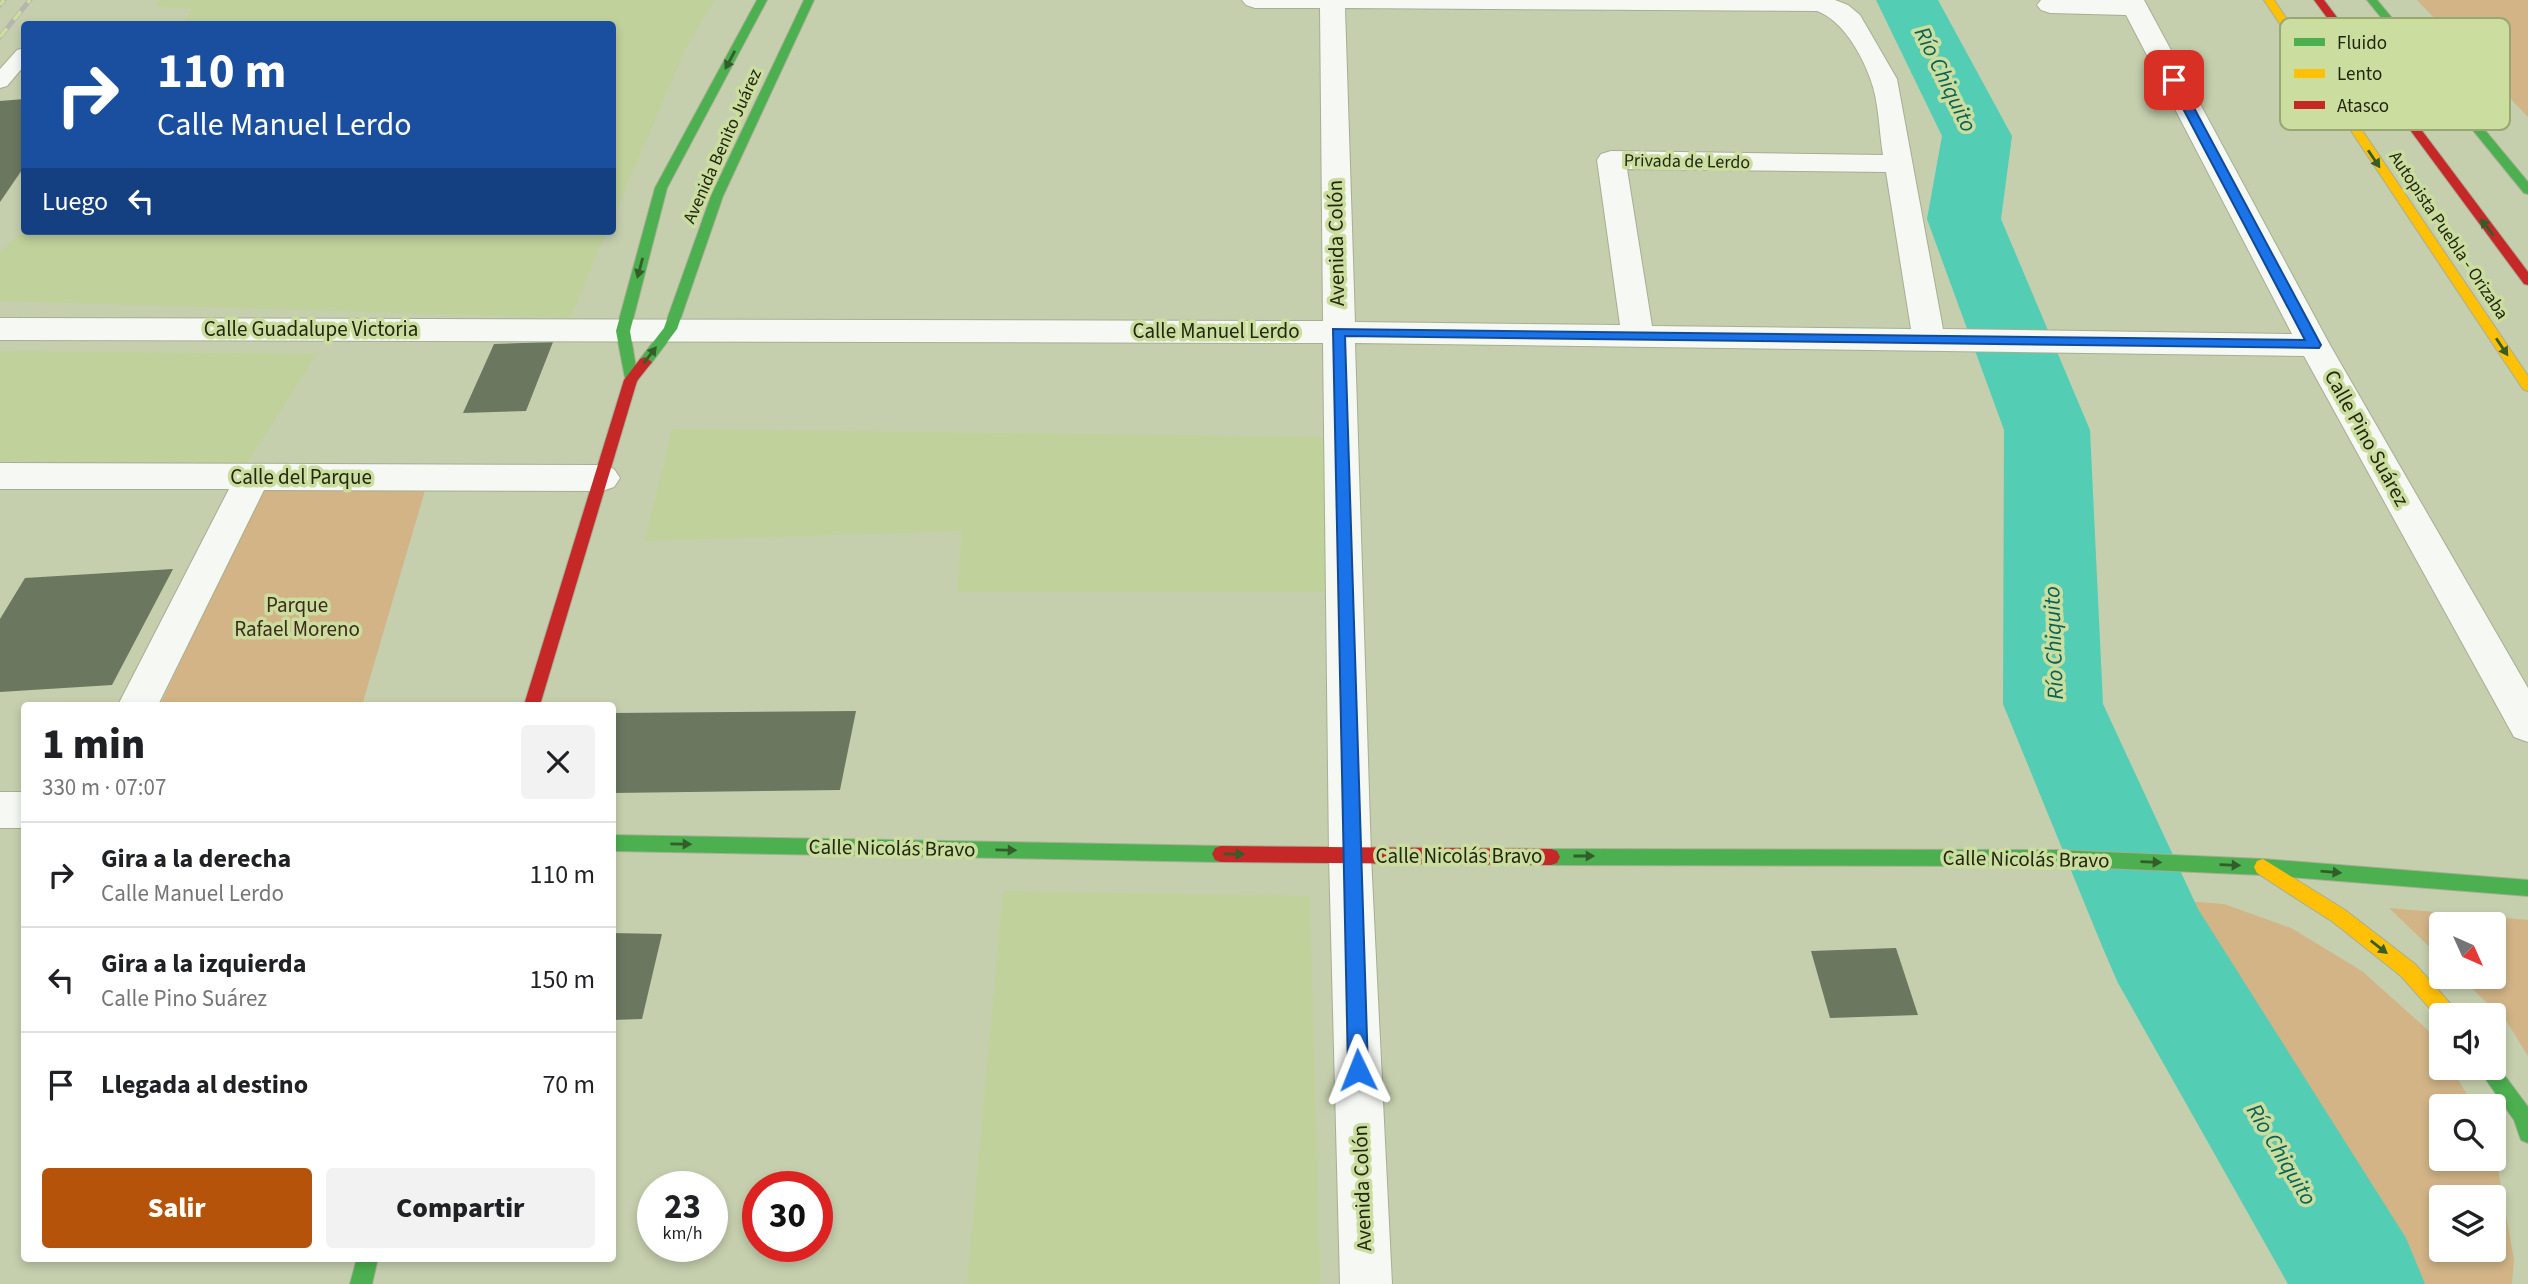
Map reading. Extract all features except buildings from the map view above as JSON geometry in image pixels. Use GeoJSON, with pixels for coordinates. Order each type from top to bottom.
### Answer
{"type":"FeatureCollection","features":[{"type":"Feature","properties":{"kind":"main road","name":"Avenida Benito Juárez"},"geometry":{"type":"LineString","coordinates":[[631,380],[623,331],[662,188],[762,0]]}},
{"type":"Feature","properties":{"kind":"main road","name":"Avenida Benito Juárez"},"geometry":{"type":"LineString","coordinates":[[533,702],[631,380],[670,329],[717,196],[809,0]]}},
{"type":"Feature","properties":{"kind":"main road","name":"Autopista Puebla - Orizaba"},"geometry":{"type":"LineString","coordinates":[[2269,0],[2281,18]]}},
{"type":"Feature","properties":{"kind":"main road","name":"Autopista Puebla - Orizaba"},"geometry":{"type":"LineString","coordinates":[[2319,0],[2332,18]]}},
{"type":"Feature","properties":{"kind":"main road"},"geometry":{"type":"LineString","coordinates":[[2372,0],[2387,18]]}},
{"type":"Feature","properties":{"kind":"main road","name":"Autopista Puebla - Orizaba"},"geometry":{"type":"LineString","coordinates":[[2356,130],[2528,386]]}},
{"type":"Feature","properties":{"kind":"main road","name":"Autopista Puebla - Orizaba"},"geometry":{"type":"LineString","coordinates":[[2416,130],[2528,281]]}},
{"type":"Feature","properties":{"kind":"main road"},"geometry":{"type":"LineString","coordinates":[[2479,130],[2528,190]]}},
{"type":"Feature","properties":{"kind":"main road","name":"Calle Nicolás Bravo"},"geometry":{"type":"LineString","coordinates":[[616,843],[1350,856],[2058,858],[2263,867],[2528,888]]}},
{"type":"Feature","properties":{"kind":"main road"},"geometry":{"type":"LineString","coordinates":[[2263,867],[2339,916],[2398,962],[2437,1003]]}},
{"type":"Feature","properties":{"kind":"main road"},"geometry":{"type":"LineString","coordinates":[[2497,1080],[2522,1115],[2528,1133]]}},
{"type":"Feature","properties":{"kind":"main road"},"geometry":{"type":"LineString","coordinates":[[361,1284],[367,1262]]}},
{"type":"Feature","properties":{"kind":"street"},"geometry":{"type":"LineString","coordinates":[[1255,0],[1820,3],[1839,10],[1851,20],[1884,79],[1930,338]]}},
{"type":"Feature","properties":{"kind":"street","name":"Avenida Colón"},"geometry":{"type":"LineString","coordinates":[[1332,1],[1350,856],[1366,1284]]}},
{"type":"Feature","properties":{"kind":"street"},"geometry":{"type":"LineString","coordinates":[[2050,5],[2133,4]]}},
{"type":"Feature","properties":{"kind":"street","name":"Calle Pino Suárez"},"geometry":{"type":"LineString","coordinates":[[2133,4],[2314,345],[2528,725]]}},
{"type":"Feature","properties":{"kind":"street","name":"Privada de Lerdo"},"geometry":{"type":"LineString","coordinates":[[1637,335],[1611,160],[1898,164]]}},
{"type":"Feature","properties":{"kind":"street","name":"Calle Guadalupe Victoria"},"geometry":{"type":"LineString","coordinates":[[0,329],[623,331]]}},
{"type":"Feature","properties":{"kind":"street","name":"Calle Manuel Lerdo"},"geometry":{"type":"LineString","coordinates":[[623,331],[1338,332],[1968,338],[2314,345]]}},
{"type":"Feature","properties":{"kind":"street"},"geometry":{"type":"LineString","coordinates":[[140,702],[253,477]]}},
{"type":"Feature","properties":{"kind":"street","name":"Calle del Parque"},"geometry":{"type":"LineString","coordinates":[[5,484],[253,477],[602,478]]}},
{"type":"Feature","properties":{"kind":"street"},"geometry":{"type":"LineString","coordinates":[[0,810],[21,810]]}},
{"type":"Feature","properties":{"kind":"lane"},"geometry":{"type":"LineString","coordinates":[[0,82],[21,58]]}},
{"type":"Feature","properties":{"kind":"shaded area"},"geometry":{"type":"Polygon","coordinates":[[[159,0],[715,0],[685,50],[616,211],[616,21],[184,21],[192,9],[156,7],[159,0]]]}},
{"type":"Feature","properties":{"kind":"shaded area"},"geometry":{"type":"Polygon","coordinates":[[[21,233],[21,235],[605,235],[570,318],[0,301],[0,252],[21,233]]]}},
{"type":"Feature","properties":{"kind":"shaded area"},"geometry":{"type":"Polygon","coordinates":[[[0,351],[317,354],[246,465],[0,466],[0,351]]]}},
{"type":"Feature","properties":{"kind":"shaded area"},"geometry":{"type":"Polygon","coordinates":[[[672,429],[1329,437],[1325,592],[957,592],[962,531],[645,541],[672,429]]]}},
{"type":"Feature","properties":{"kind":"shaded area"},"geometry":{"type":"Polygon","coordinates":[[[1003,891],[1310,896],[1320,1284],[967,1284],[1003,891]]]}},
{"type":"Feature","properties":{"kind":"green space"},"geometry":{"type":"Polygon","coordinates":[[[2417,0],[2528,0],[2528,117],[2510,98],[2510,18],[2434,18],[2417,0]]]}},
{"type":"Feature","properties":{"kind":"green space","name":"Parque Rafael Moreno"},"geometry":{"type":"Polygon","coordinates":[[[426,487],[363,702],[161,702],[261,490],[426,487]]]}},
{"type":"Feature","properties":{"kind":"green space"},"geometry":{"type":"Polygon","coordinates":[[[2157,899],[2224,904],[2291,928],[2362,971],[2429,1031],[2429,1080],[2458,1080],[2467,1094],[2429,1094],[2429,1171],[2498,1171],[2501,1185],[2429,1185],[2429,1262],[2506,1262],[2506,1214],[2514,1260],[2512,1284],[2386,1284],[2157,899]]]}},
{"type":"Feature","properties":{"kind":"green space"},"geometry":{"type":"Polygon","coordinates":[[[2389,908],[2435,912],[2429,912],[2429,946],[2389,908]]]}},
{"type":"Feature","properties":{"kind":"green space"},"geometry":{"type":"Polygon","coordinates":[[[2506,918],[2528,920],[2528,1056],[2506,1021],[2506,1003],[2487,1003],[2473,989],[2506,989],[2506,918]]]}},
{"type":"Feature","properties":{"kind":"waterway","name":"Río Chiquito"},"geometry":{"type":"LineString","coordinates":[[1907,0],[1977,136],[1964,219],[2047,430],[2053,704],[2158,946],[2360,1284]]}},
{"type":"Feature","properties":{"kind":"railway"},"geometry":{"type":"LineString","coordinates":[[0,5],[4,0]]}},
{"type":"Feature","properties":{"kind":"railway"},"geometry":{"type":"LineString","coordinates":[[0,37],[30,0]]}},
{"type":"Feature","properties":{"kind":"traffic: fast"},"geometry":{"type":"LineString","coordinates":[[631,380],[623,331],[661,188],[762,0]]}},
{"type":"Feature","properties":{"kind":"traffic: fast"},"geometry":{"type":"LineString","coordinates":[[645,362],[670,329],[717,196],[809,0]]}},
{"type":"Feature","properties":{"kind":"traffic: fast"},"geometry":{"type":"LineString","coordinates":[[2372,0],[2387,18]]}},
{"type":"Feature","properties":{"kind":"traffic: fast"},"geometry":{"type":"LineString","coordinates":[[2479,130],[2528,190]]}},
{"type":"Feature","properties":{"kind":"traffic: fast"},"geometry":{"type":"LineString","coordinates":[[616,843],[1221,854]]}},
{"type":"Feature","properties":{"kind":"traffic: fast"},"geometry":{"type":"LineString","coordinates":[[1551,857],[2058,858],[2263,867],[2528,888]]}},
{"type":"Feature","properties":{"kind":"traffic: fast"},"geometry":{"type":"LineString","coordinates":[[2497,1080],[2522,1115],[2528,1133]]}},
{"type":"Feature","properties":{"kind":"traffic: fast"},"geometry":{"type":"LineString","coordinates":[[361,1284],[367,1262]]}},
{"type":"Feature","properties":{"kind":"traffic: slow"},"geometry":{"type":"LineString","coordinates":[[2269,0],[2281,18]]}},
{"type":"Feature","properties":{"kind":"traffic: slow"},"geometry":{"type":"LineString","coordinates":[[2356,130],[2528,386]]}},
{"type":"Feature","properties":{"kind":"traffic: slow"},"geometry":{"type":"LineString","coordinates":[[2263,867],[2339,916],[2408,970],[2437,1003]]}},
{"type":"Feature","properties":{"kind":"traffic: jam"},"geometry":{"type":"LineString","coordinates":[[2319,0],[2332,18]]}},
{"type":"Feature","properties":{"kind":"traffic: jam"},"geometry":{"type":"LineString","coordinates":[[2416,130],[2528,281]]}},
{"type":"Feature","properties":{"kind":"traffic: jam"},"geometry":{"type":"LineString","coordinates":[[533,702],[631,380],[645,362]]}},
{"type":"Feature","properties":{"kind":"traffic: jam"},"geometry":{"type":"LineString","coordinates":[[1221,854],[1551,857]]}},
{"type":"Feature","properties":{"kind":"route"},"geometry":{"type":"LineString","coordinates":[[1358,1070],[1350,856],[1338,332],[1968,338],[2314,345],[2174,80]]}}]}
